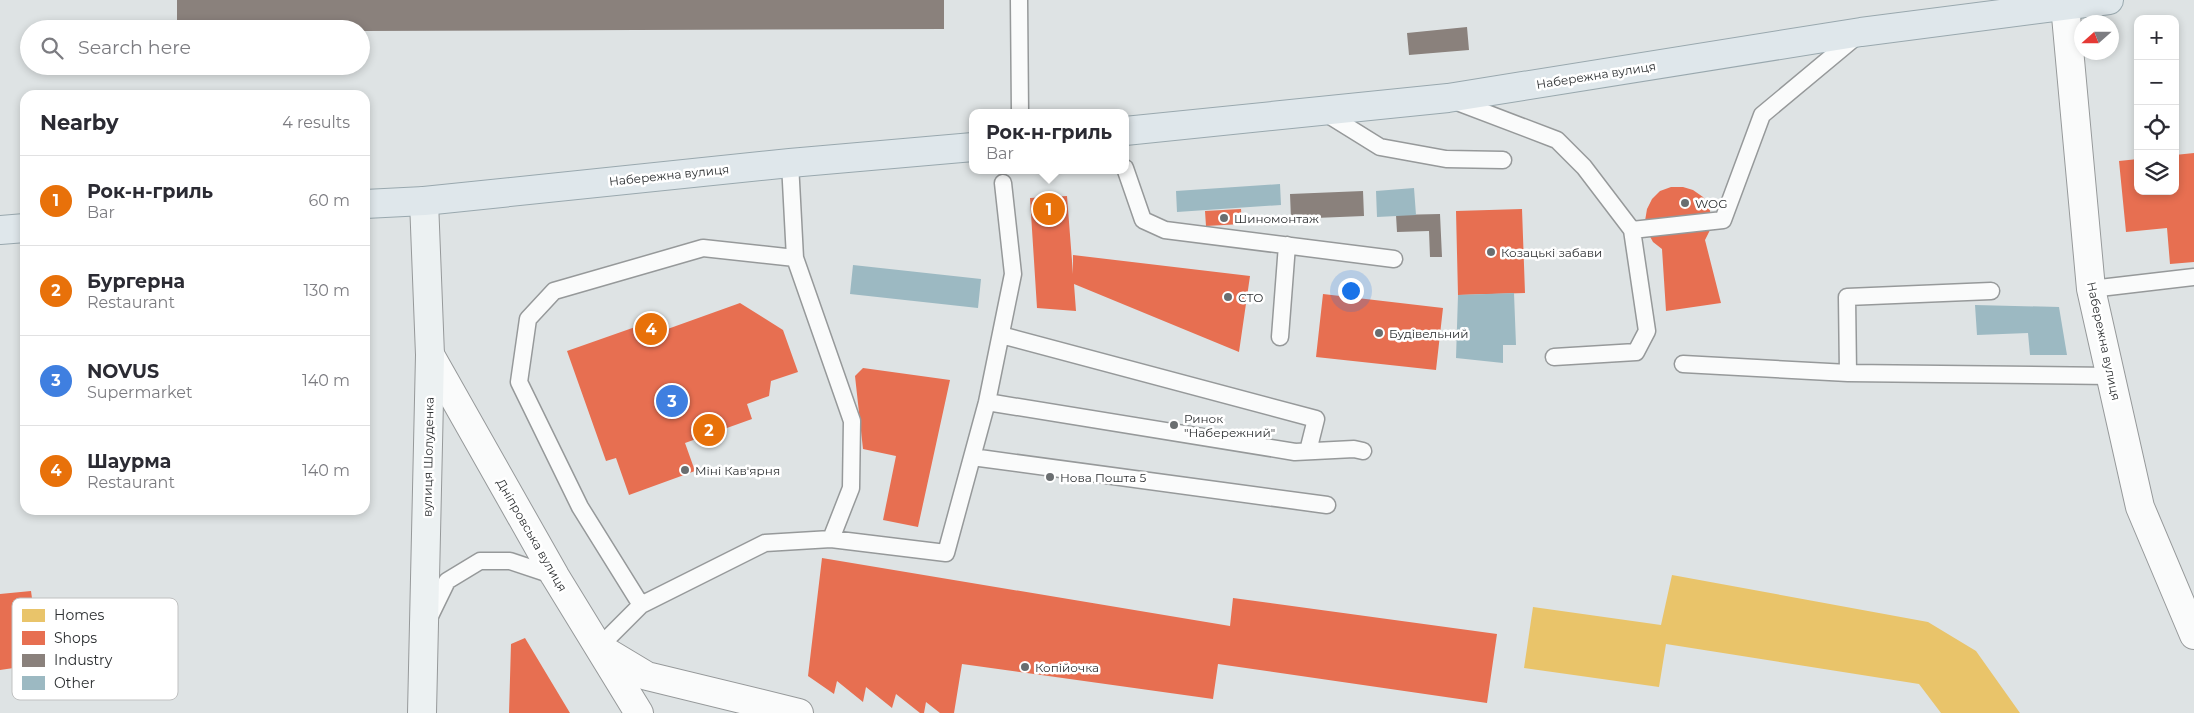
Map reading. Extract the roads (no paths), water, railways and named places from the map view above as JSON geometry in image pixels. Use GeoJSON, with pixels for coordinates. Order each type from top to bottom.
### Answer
{"type":"FeatureCollection","features":[{"type":"Feature","properties":{"kind":"main road","name":"Набережна вулиця"},"geometry":{"type":"LineString","coordinates":[[1129,131],[1448,98],[1861,32],[2109,0]]}},
{"type":"Feature","properties":{"kind":"main road","name":"Набережна вулиця"},"geometry":{"type":"LineString","coordinates":[[370,204],[969,147]]}},
{"type":"Feature","properties":{"kind":"main road","name":"вулиця Шолуденка"},"geometry":{"type":"LineString","coordinates":[[422,713],[430,355],[424,200]]}},
{"type":"Feature","properties":{"kind":"main road"},"geometry":{"type":"LineString","coordinates":[[0,230],[20,228]]}},
{"type":"Feature","properties":{"kind":"street","name":"Набережна вулиця"},"geometry":{"type":"LineString","coordinates":[[2065,5],[2091,289],[2140,507],[2194,635]]}},
{"type":"Feature","properties":{"kind":"street","name":"Дніпровська вулиця"},"geometry":{"type":"LineString","coordinates":[[430,355],[555,576],[639,713]]}},
{"type":"Feature","properties":{"kind":"street"},"geometry":{"type":"LineString","coordinates":[[598,647],[647,676],[799,713]]}},
{"type":"Feature","properties":{"kind":"lane"},"geometry":{"type":"LineString","coordinates":[[1019,0],[1020,109]]}},
{"type":"Feature","properties":{"kind":"lane"},"geometry":{"type":"LineString","coordinates":[[1632,230],[1723,220],[1762,115],[1861,32]]}},
{"type":"Feature","properties":{"kind":"lane"},"geometry":{"type":"LineString","coordinates":[[1448,98],[1557,140],[1584,167],[1632,230],[1647,331],[1636,352],[1554,357]]}},
{"type":"Feature","properties":{"kind":"lane"},"geometry":{"type":"LineString","coordinates":[[1320,110],[1380,147],[1446,159],[1503,160]]}},
{"type":"Feature","properties":{"kind":"lane"},"geometry":{"type":"LineString","coordinates":[[790,163],[795,258],[852,421],[851,488],[831,540]]}},
{"type":"Feature","properties":{"kind":"lane"},"geometry":{"type":"LineString","coordinates":[[1127,174],[1143,220],[1165,230],[1394,259]]}},
{"type":"Feature","properties":{"kind":"lane"},"geometry":{"type":"LineString","coordinates":[[598,647],[641,605],[765,543],[831,540],[946,553],[987,402],[1013,274],[1003,183]]}},
{"type":"Feature","properties":{"kind":"lane"},"geometry":{"type":"LineString","coordinates":[[1280,337],[1287,245]]}},
{"type":"Feature","properties":{"kind":"lane"},"geometry":{"type":"LineString","coordinates":[[641,605],[580,507],[519,382],[528,319],[554,291],[703,248],[795,258]]}},
{"type":"Feature","properties":{"kind":"lane"},"geometry":{"type":"LineString","coordinates":[[2091,289],[2194,277]]}},
{"type":"Feature","properties":{"kind":"lane"},"geometry":{"type":"LineString","coordinates":[[1848,373],[1847,297],[1991,291]]}},
{"type":"Feature","properties":{"kind":"lane"},"geometry":{"type":"LineString","coordinates":[[1001,335],[1316,419],[1308,451]]}},
{"type":"Feature","properties":{"kind":"lane"},"geometry":{"type":"LineString","coordinates":[[1683,364],[1848,373],[2111,376]]}},
{"type":"Feature","properties":{"kind":"lane"},"geometry":{"type":"LineString","coordinates":[[987,402],[1295,452],[1354,449],[1364,451]]}},
{"type":"Feature","properties":{"kind":"lane"},"geometry":{"type":"LineString","coordinates":[[972,457],[1327,505]]}},
{"type":"Feature","properties":{"kind":"lane"},"geometry":{"type":"LineString","coordinates":[[424,629],[447,581],[480,561],[510,560],[555,576]]}},
{"type":"Feature","properties":{"kind":"place","name":"WOG"},"geometry":{"type":"Point","coordinates":[1685,203]}},
{"type":"Feature","properties":{"kind":"place","name":"Рок-н-гриль"},"geometry":{"type":"Point","coordinates":[1049,209]}},
{"type":"Feature","properties":{"kind":"place","name":"Шиномонтаж"},"geometry":{"type":"Point","coordinates":[1224,218]}},
{"type":"Feature","properties":{"kind":"place","name":"Козацькі забави"},"geometry":{"type":"Point","coordinates":[1491,252]}},
{"type":"Feature","properties":{"kind":"place","name":"СТО"},"geometry":{"type":"Point","coordinates":[1228,297]}},
{"type":"Feature","properties":{"kind":"place","name":"Шаурма"},"geometry":{"type":"Point","coordinates":[651,329]}},
{"type":"Feature","properties":{"kind":"place","name":"Будівельний"},"geometry":{"type":"Point","coordinates":[1379,333]}},
{"type":"Feature","properties":{"kind":"place","name":"NOVUS"},"geometry":{"type":"Point","coordinates":[672,401]}},
{"type":"Feature","properties":{"kind":"place","name":"Ринок \"Набережний\""},"geometry":{"type":"Point","coordinates":[1174,425]}},
{"type":"Feature","properties":{"kind":"place","name":"Бургерна"},"geometry":{"type":"Point","coordinates":[709,430]}},
{"type":"Feature","properties":{"kind":"place","name":"Міні Кав'ярня"},"geometry":{"type":"Point","coordinates":[685,470]}},
{"type":"Feature","properties":{"kind":"place","name":"Нова Пошта 5"},"geometry":{"type":"Point","coordinates":[1050,477]}},
{"type":"Feature","properties":{"kind":"place","name":"Копійочка"},"geometry":{"type":"Point","coordinates":[1025,667]}}]}
